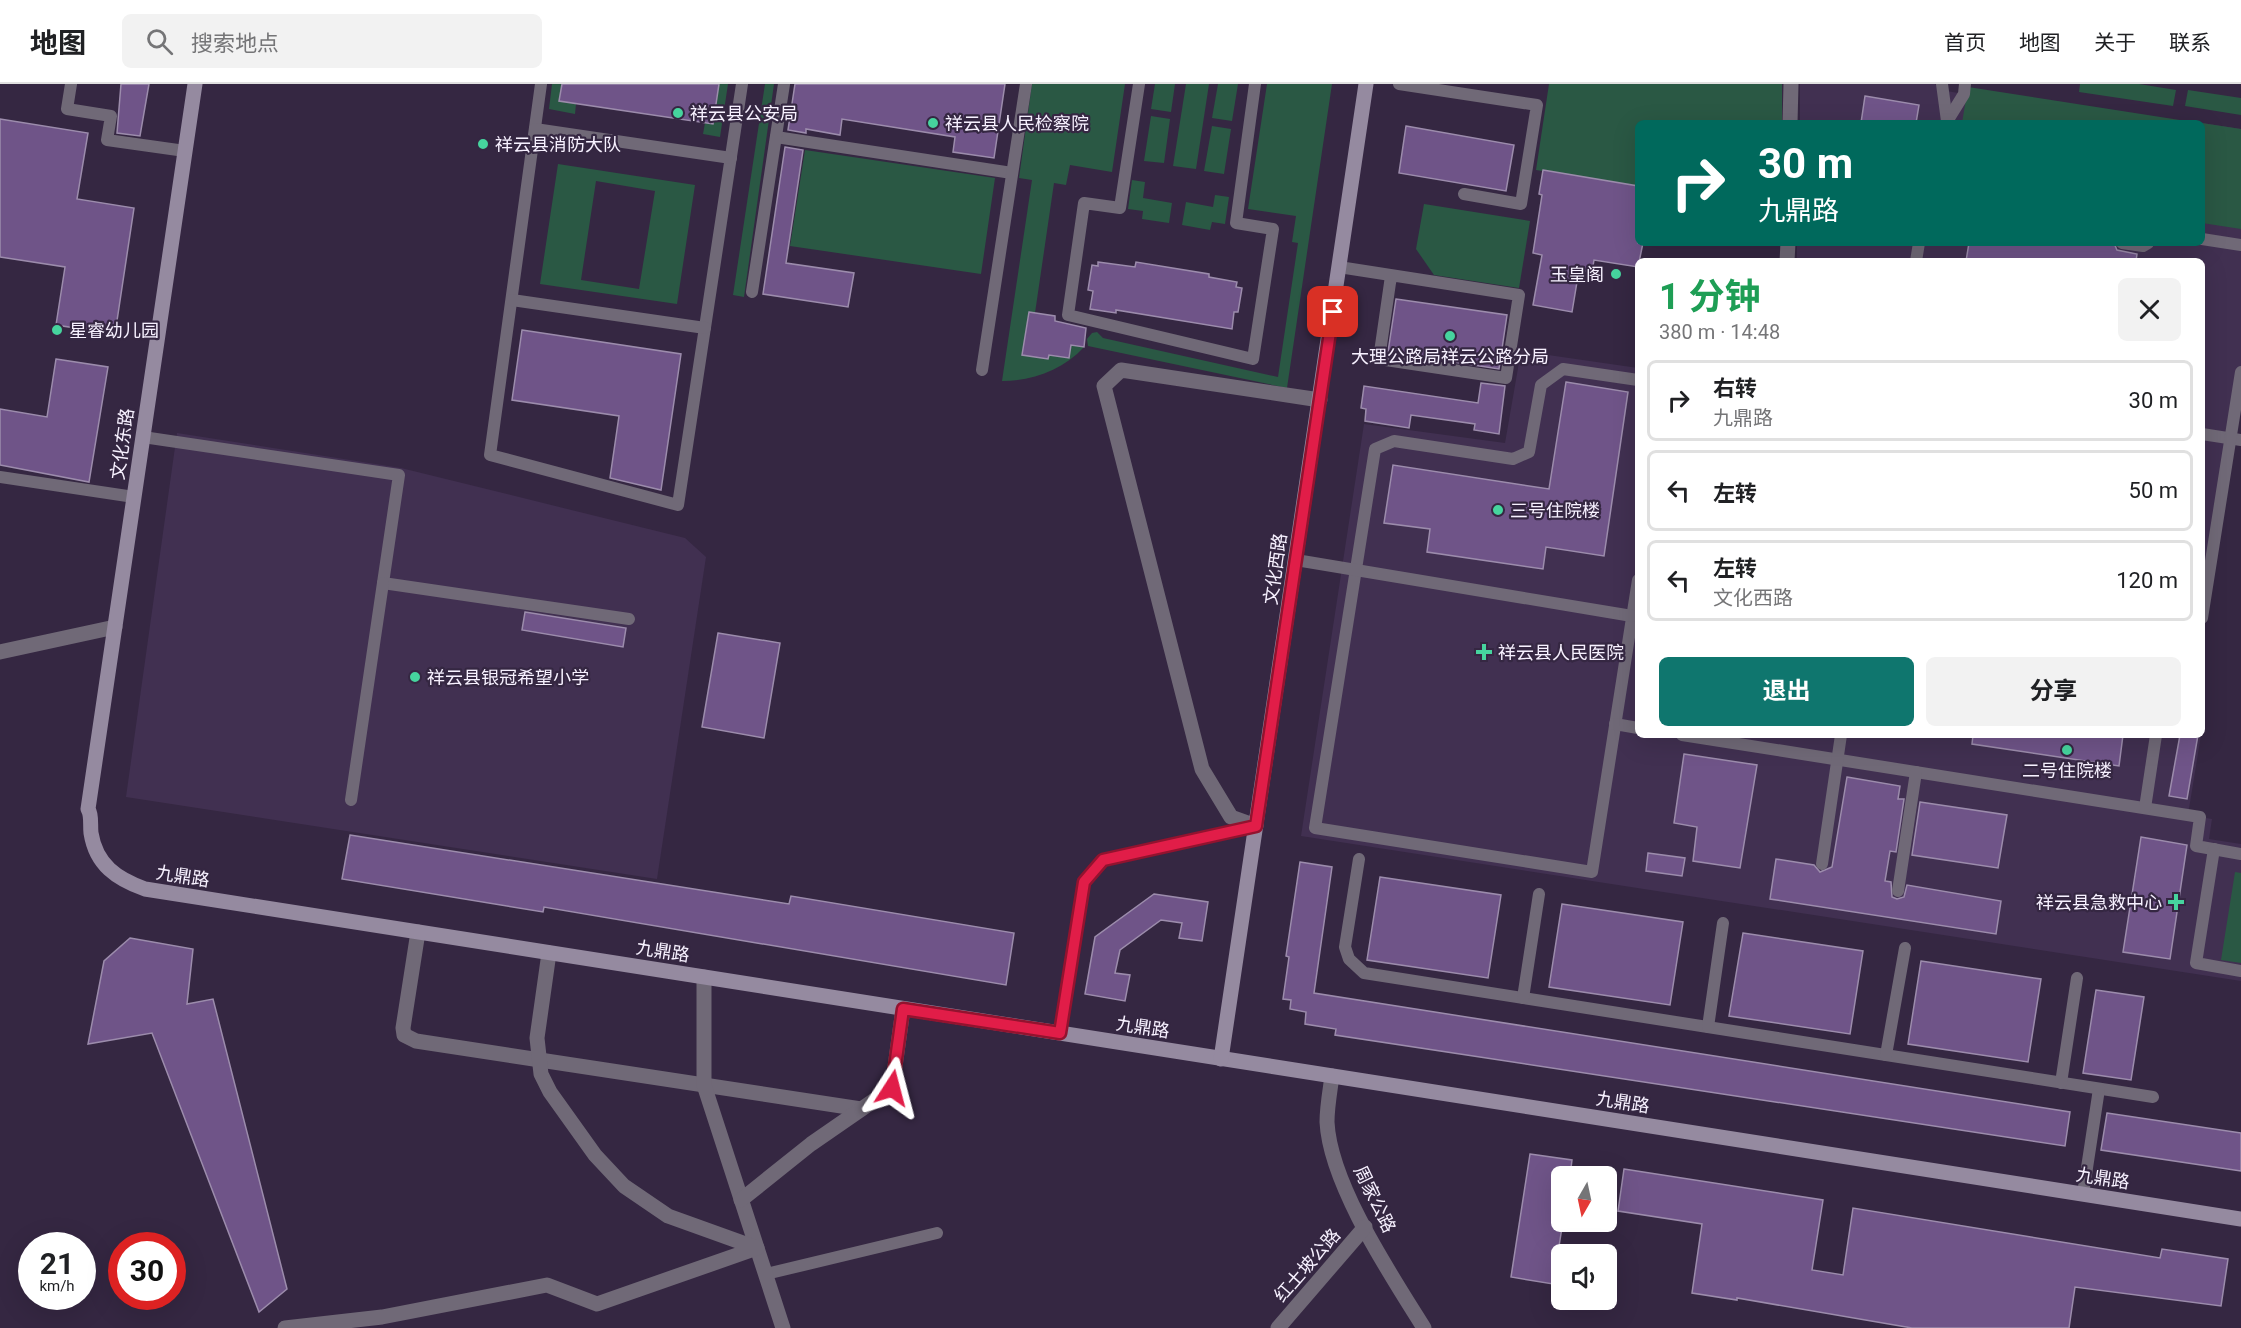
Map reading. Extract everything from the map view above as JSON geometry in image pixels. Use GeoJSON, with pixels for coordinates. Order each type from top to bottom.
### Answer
{"type":"FeatureCollection","features":[{"type":"Feature","properties":{"kind":"street","name":"文化东路"},"geometry":{"type":"LineString","coordinates":[[88,809],[195,84]]}},
{"type":"Feature","properties":{"kind":"street","name":"文化西路"},"geometry":{"type":"LineString","coordinates":[[1221,1059],[1366,84]]}},
{"type":"Feature","properties":{"kind":"street"},"geometry":{"type":"LineString","coordinates":[[1790,120],[1791,84]]}},
{"type":"Feature","properties":{"kind":"street"},"geometry":{"type":"LineString","coordinates":[[1256,826],[1231,817],[1202,769],[1104,386],[1121,370],[1320,400]]}},
{"type":"Feature","properties":{"kind":"street"},"geometry":{"type":"LineString","coordinates":[[0,652],[115,627]]}},
{"type":"Feature","properties":{"kind":"street","name":"九鼎路"},"geometry":{"type":"LineString","coordinates":[[88,809],[95,849],[106,867],[120,879],[145,890],[2241,1219]]}},
{"type":"Feature","properties":{"kind":"street"},"geometry":{"type":"LineString","coordinates":[[418,932],[403,1028],[404,1035],[416,1041],[861,1109]]}},
{"type":"Feature","properties":{"kind":"street"},"geometry":{"type":"LineString","coordinates":[[549,953],[537,1038],[541,1074],[550,1092],[595,1155],[624,1186],[668,1216],[757,1248]]}},
{"type":"Feature","properties":{"kind":"street"},"geometry":{"type":"LineString","coordinates":[[704,977],[704,1085],[783,1328]]}},
{"type":"Feature","properties":{"kind":"street"},"geometry":{"type":"LineString","coordinates":[[741,1200],[811,1144],[892,1088],[903,1009]]}},
{"type":"Feature","properties":{"kind":"street","name":"周家公路"},"geometry":{"type":"LineString","coordinates":[[1332,1076],[1327,1123],[1334,1153],[1347,1190],[1365,1227],[1424,1328]]}},
{"type":"Feature","properties":{"kind":"street","name":"红土坡公路"},"geometry":{"type":"LineString","coordinates":[[1278,1328],[1365,1227]]}},
{"type":"Feature","properties":{"kind":"street"},"geometry":{"type":"LineString","coordinates":[[285,1328],[382,1317],[547,1286],[597,1304],[757,1248]]}},
{"type":"Feature","properties":{"kind":"lane"},"geometry":{"type":"LineString","coordinates":[[71,84],[68,109],[111,116],[107,140],[185,151]]}},
{"type":"Feature","properties":{"kind":"lane"},"geometry":{"type":"LineString","coordinates":[[542,84],[490,455],[678,505],[742,84]]}},
{"type":"Feature","properties":{"kind":"lane"},"geometry":{"type":"LineString","coordinates":[[752,292],[784,84]]}},
{"type":"Feature","properties":{"kind":"lane"},"geometry":{"type":"LineString","coordinates":[[982,370],[1026,84]]}},
{"type":"Feature","properties":{"kind":"lane"},"geometry":{"type":"LineString","coordinates":[[1139,84],[1120,208],[1084,203],[1068,315],[1253,359],[1273,229],[1236,223],[1255,84]]}},
{"type":"Feature","properties":{"kind":"lane"},"geometry":{"type":"LineString","coordinates":[[1399,84],[1537,105],[1521,204],[1464,194]]}},
{"type":"Feature","properties":{"kind":"lane"},"geometry":{"type":"LineString","coordinates":[[1942,84],[1946,120]]}},
{"type":"Feature","properties":{"kind":"lane"},"geometry":{"type":"LineString","coordinates":[[1947,120],[1964,94],[1965,84]]}},
{"type":"Feature","properties":{"kind":"lane"},"geometry":{"type":"LineString","coordinates":[[535,129],[731,158]]}},
{"type":"Feature","properties":{"kind":"lane"},"geometry":{"type":"LineString","coordinates":[[776,137],[1012,173]]}},
{"type":"Feature","properties":{"kind":"lane"},"geometry":{"type":"LineString","coordinates":[[2205,239],[2241,245]]}},
{"type":"Feature","properties":{"kind":"lane"},"geometry":{"type":"LineString","coordinates":[[1339,267],[1519,295],[1506,378],[1379,359],[1391,276]]}},
{"type":"Feature","properties":{"kind":"lane"},"geometry":{"type":"LineString","coordinates":[[512,300],[705,328]]}},
{"type":"Feature","properties":{"kind":"lane"},"geometry":{"type":"LineString","coordinates":[[1635,380],[1563,369],[1541,385],[1529,452],[1513,459],[1394,441],[1375,449],[1315,828],[1592,872],[1635,598]]}},
{"type":"Feature","properties":{"kind":"lane"},"geometry":{"type":"LineString","coordinates":[[2205,602],[2236,440],[2241,372]]}},
{"type":"Feature","properties":{"kind":"lane"},"geometry":{"type":"LineString","coordinates":[[2205,435],[2236,440]]}},
{"type":"Feature","properties":{"kind":"lane"},"geometry":{"type":"LineString","coordinates":[[143,437],[399,475],[351,800]]}},
{"type":"Feature","properties":{"kind":"lane"},"geometry":{"type":"LineString","coordinates":[[0,477],[134,497]]}},
{"type":"Feature","properties":{"kind":"lane"},"geometry":{"type":"LineString","coordinates":[[1296,560],[1632,615]]}},
{"type":"Feature","properties":{"kind":"lane"},"geometry":{"type":"LineString","coordinates":[[383,583],[629,619]]}},
{"type":"Feature","properties":{"kind":"lane"},"geometry":{"type":"LineString","coordinates":[[1615,724],[1635,727]]}},
{"type":"Feature","properties":{"kind":"lane"},"geometry":{"type":"LineString","coordinates":[[1701,738],[2200,817],[2196,846],[2241,854]]}},
{"type":"Feature","properties":{"kind":"lane"},"geometry":{"type":"LineString","coordinates":[[1822,864],[1841,738]]}},
{"type":"Feature","properties":{"kind":"lane"},"geometry":{"type":"LineString","coordinates":[[2145,808],[2156,738]]}},
{"type":"Feature","properties":{"kind":"lane"},"geometry":{"type":"LineString","coordinates":[[1898,891],[1916,772]]}},
{"type":"Feature","properties":{"kind":"lane"},"geometry":{"type":"LineString","coordinates":[[1060,1033],[1084,882],[1103,860],[1256,826]]}},
{"type":"Feature","properties":{"kind":"lane"},"geometry":{"type":"LineString","coordinates":[[2214,849],[2196,963],[2241,971]]}},
{"type":"Feature","properties":{"kind":"lane"},"geometry":{"type":"LineString","coordinates":[[1359,859],[1345,947],[1346,954],[1357,969],[1364,973],[2153,1097]]}},
{"type":"Feature","properties":{"kind":"lane"},"geometry":{"type":"LineString","coordinates":[[1522,998],[1539,894]]}},
{"type":"Feature","properties":{"kind":"lane"},"geometry":{"type":"LineString","coordinates":[[1708,1027],[1723,923]]}},
{"type":"Feature","properties":{"kind":"lane"},"geometry":{"type":"LineString","coordinates":[[1886,1055],[1905,948]]}},
{"type":"Feature","properties":{"kind":"lane"},"geometry":{"type":"LineString","coordinates":[[2061,1083],[2078,978]]}},
{"type":"Feature","properties":{"kind":"lane"},"geometry":{"type":"LineString","coordinates":[[2083,1194],[2099,1089]]}},
{"type":"Feature","properties":{"kind":"lane"},"geometry":{"type":"LineString","coordinates":[[765,1274],[937,1233]]}},
{"type":"Feature","properties":{"kind":"shaded area"},"geometry":{"type":"Polygon","coordinates":[[[1800,84],[1935,84],[1941,90],[1964,94],[2175,120],[1800,120],[1800,84]]]}},
{"type":"Feature","properties":{"kind":"shaded area"},"geometry":{"type":"Polygon","coordinates":[[[2205,123],[2241,129],[2241,399],[2205,622],[2205,258],[1797,258],[1797,246],[2205,246],[2205,123]]]}},
{"type":"Feature","properties":{"kind":"shaded area","name":"祥云县人民医院"},"geometry":{"type":"Polygon","coordinates":[[[1521,351],[1635,368],[1635,738],[2201,738],[2188,815],[2212,819],[2209,839],[2241,844],[2241,981],[1301,836],[1364,424],[1505,443],[1521,351]]]}},
{"type":"Feature","properties":{"kind":"shaded area","name":"祥云县银冠希望小学"},"geometry":{"type":"Polygon","coordinates":[[[177,433],[401,468],[685,538],[706,557],[657,879],[126,797],[177,433]]]}},
{"type":"Feature","properties":{"kind":"green space"},"geometry":{"type":"Polygon","coordinates":[[[552,84],[562,84],[559,101],[576,104],[575,114],[549,109],[552,84]]]}},
{"type":"Feature","properties":{"kind":"green space"},"geometry":{"type":"Polygon","coordinates":[[[719,84],[728,84],[720,137],[703,134],[705,123],[713,124],[719,84]]]}},
{"type":"Feature","properties":{"kind":"green space"},"geometry":{"type":"Polygon","coordinates":[[[765,84],[774,84],[744,297],[733,295],[765,84]]]}},
{"type":"Feature","properties":{"kind":"green space"},"geometry":{"type":"Polygon","coordinates":[[[1032,84],[1125,84],[1112,172],[1070,165],[1066,185],[1054,183],[1035,313],[1029,312],[1022,355],[1048,359],[1049,355],[1068,358],[1071,345],[1084,347],[1067,362],[1047,373],[1025,379],[1002,381],[1032,180],[1019,178],[1032,84]]]}},
{"type":"Feature","properties":{"kind":"green space"},"geometry":{"type":"Polygon","coordinates":[[[1155,84],[1175,84],[1171,112],[1151,109],[1155,84]]]}},
{"type":"Feature","properties":{"kind":"green space"},"geometry":{"type":"Polygon","coordinates":[[[1186,84],[1209,84],[1196,169],[1173,166],[1186,84]]]}},
{"type":"Feature","properties":{"kind":"green space"},"geometry":{"type":"Polygon","coordinates":[[[1218,84],[1238,84],[1232,121],[1212,118],[1218,84]]]}},
{"type":"Feature","properties":{"kind":"green space"},"geometry":{"type":"Polygon","coordinates":[[[1267,84],[1332,84],[1287,388],[1088,346],[1087,339],[1092,333],[1097,332],[1103,338],[1278,377],[1298,243],[1292,242],[1296,216],[1248,209],[1267,84]]]}},
{"type":"Feature","properties":{"kind":"green space"},"geometry":{"type":"Polygon","coordinates":[[[1549,84],[1782,84],[1782,120],[1635,120],[1635,186],[1536,170],[1549,84]]]}},
{"type":"Feature","properties":{"kind":"green space"},"geometry":{"type":"Polygon","coordinates":[[[2080,84],[2139,84],[2176,90],[2173,106],[2079,92],[2080,84]]]}},
{"type":"Feature","properties":{"kind":"green space"},"geometry":{"type":"Polygon","coordinates":[[[1968,87],[2180,120],[1962,120],[1968,87]]]}},
{"type":"Feature","properties":{"kind":"green space"},"geometry":{"type":"Polygon","coordinates":[[[2188,90],[2241,98],[2241,115],[2185,106],[2188,90]]]}},
{"type":"Feature","properties":{"kind":"green space"},"geometry":{"type":"Polygon","coordinates":[[[1151,116],[1170,119],[1164,163],[1144,161],[1151,116]]]}},
{"type":"Feature","properties":{"kind":"green space"},"geometry":{"type":"Polygon","coordinates":[[[2205,123],[2241,129],[2241,229],[2205,223],[2205,123]]]}},
{"type":"Feature","properties":{"kind":"green space"},"geometry":{"type":"Polygon","coordinates":[[[1212,126],[1231,129],[1224,174],[1204,171],[1212,126]]]}},
{"type":"Feature","properties":{"kind":"green space"},"geometry":{"type":"Polygon","coordinates":[[[805,150],[995,178],[981,274],[790,246],[805,150]]]}},
{"type":"Feature","properties":{"kind":"green space"},"geometry":{"type":"Polygon","coordinates":[[[558,164],[695,185],[677,304],[540,284],[558,164]],[[596,181],[581,280],[639,289],[655,191],[596,181]]]}},
{"type":"Feature","properties":{"kind":"green space"},"geometry":{"type":"Polygon","coordinates":[[[1132,180],[1145,182],[1143,198],[1172,203],[1169,223],[1142,219],[1143,211],[1128,209],[1132,180]]]}},
{"type":"Feature","properties":{"kind":"green space"},"geometry":{"type":"Polygon","coordinates":[[[1215,195],[1229,197],[1225,224],[1212,222],[1210,230],[1182,225],[1186,202],[1213,207],[1215,195]]]}},
{"type":"Feature","properties":{"kind":"green space"},"geometry":{"type":"Polygon","coordinates":[[[1424,204],[1530,221],[1519,288],[1434,275],[1416,249],[1424,204]]]}},
{"type":"Feature","properties":{"kind":"green space"},"geometry":{"type":"Polygon","coordinates":[[[2235,872],[2241,873],[2241,963],[2221,960],[2235,872]]]}},
{"type":"Feature","properties":{"kind":"building"},"geometry":{"type":"Polygon","coordinates":[[[121,84],[149,84],[140,136],[117,133],[121,84]]]}},
{"type":"Feature","properties":{"kind":"building","name":"祥云县公安局"},"geometry":{"type":"Polygon","coordinates":[[[562,84],[719,84],[713,124],[559,101],[562,84]]]}},
{"type":"Feature","properties":{"kind":"building","name":"祥云县人民检察院"},"geometry":{"type":"Polygon","coordinates":[[[795,84],[1005,84],[994,158],[953,152],[955,137],[842,119],[840,135],[806,129],[806,133],[788,130],[795,84]]]}},
{"type":"Feature","properties":{"kind":"building"},"geometry":{"type":"Polygon","coordinates":[[[1865,96],[1919,105],[1916,120],[1861,120],[1865,96]]]}},
{"type":"Feature","properties":{"kind":"building"},"geometry":{"type":"Polygon","coordinates":[[[0,119],[88,133],[77,199],[134,208],[115,334],[56,325],[65,267],[0,257],[0,119]]]}},
{"type":"Feature","properties":{"kind":"building"},"geometry":{"type":"Polygon","coordinates":[[[1406,126],[1514,145],[1506,191],[1399,173],[1406,126]]]}},
{"type":"Feature","properties":{"kind":"building"},"geometry":{"type":"Polygon","coordinates":[[[785,147],[803,150],[786,263],[854,273],[848,307],[763,294],[785,147]]]}},
{"type":"Feature","properties":{"kind":"building"},"geometry":{"type":"Polygon","coordinates":[[[1543,170],[1635,185],[1635,246],[1642,246],[1640,258],[1635,258],[1635,267],[1594,260],[1592,272],[1579,270],[1572,312],[1533,305],[1542,255],[1533,253],[1542,195],[1539,194],[1543,170]]]}},
{"type":"Feature","properties":{"kind":"building"},"geometry":{"type":"Polygon","coordinates":[[[1968,246],[2115,246],[2117,250],[2137,254],[2136,258],[1966,258],[1968,246]]]}},
{"type":"Feature","properties":{"kind":"building"},"geometry":{"type":"Polygon","coordinates":[[[1098,262],[1135,267],[1136,262],[1209,274],[1209,277],[1237,282],[1236,287],[1242,288],[1238,312],[1234,312],[1232,329],[1116,310],[1116,313],[1090,309],[1093,291],[1088,290],[1092,265],[1098,266],[1098,262]]]}},
{"type":"Feature","properties":{"kind":"building","name":"大理公路局祥云公路分局"},"geometry":{"type":"Polygon","coordinates":[[[1396,299],[1507,315],[1499,369],[1388,352],[1396,299]]]}},
{"type":"Feature","properties":{"kind":"building"},"geometry":{"type":"Polygon","coordinates":[[[1029,312],[1055,316],[1055,321],[1086,328],[1084,347],[1071,345],[1069,358],[1049,355],[1048,359],[1022,355],[1029,312]]]}},
{"type":"Feature","properties":{"kind":"building"},"geometry":{"type":"Polygon","coordinates":[[[522,330],[681,354],[661,490],[610,478],[619,416],[512,400],[522,330]]]}},
{"type":"Feature","properties":{"kind":"building"},"geometry":{"type":"Polygon","coordinates":[[[56,359],[108,367],[89,482],[0,465],[0,409],[47,417],[56,359]]]}},
{"type":"Feature","properties":{"kind":"building","name":"三号住院楼"},"geometry":{"type":"Polygon","coordinates":[[[1566,382],[1628,392],[1604,556],[1546,547],[1543,569],[1427,552],[1430,529],[1384,523],[1393,465],[1549,489],[1566,382]]]}},
{"type":"Feature","properties":{"kind":"building"},"geometry":{"type":"Polygon","coordinates":[[[1481,383],[1505,386],[1499,434],[1474,430],[1475,424],[1411,415],[1409,428],[1365,421],[1366,409],[1361,408],[1364,386],[1478,403],[1481,383]]]}},
{"type":"Feature","properties":{"kind":"building"},"geometry":{"type":"Polygon","coordinates":[[[525,612],[626,628],[623,647],[522,630],[525,612]]]}},
{"type":"Feature","properties":{"kind":"building"},"geometry":{"type":"Polygon","coordinates":[[[718,633],[780,643],[764,738],[702,727],[718,633]]]}},
{"type":"Feature","properties":{"kind":"building","name":"二号住院楼"},"geometry":{"type":"Polygon","coordinates":[[[1973,738],[2123,738],[2119,766],[1972,744],[1973,738]]]}},
{"type":"Feature","properties":{"kind":"building"},"geometry":{"type":"Polygon","coordinates":[[[2179,738],[2197,738],[2187,799],[2169,796],[2179,738]]]}},
{"type":"Feature","properties":{"kind":"building"},"geometry":{"type":"Polygon","coordinates":[[[1684,754],[1757,765],[1740,868],[1693,861],[1697,827],[1674,823],[1684,754]]]}},
{"type":"Feature","properties":{"kind":"building"},"geometry":{"type":"Polygon","coordinates":[[[1847,777],[1900,786],[1898,799],[1904,799],[1896,852],[1890,851],[1885,881],[1891,882],[1892,897],[1897,899],[1904,897],[1907,885],[2001,901],[1996,934],[1770,899],[1776,859],[1814,865],[1820,872],[1832,867],[1847,777]]]}},
{"type":"Feature","properties":{"kind":"building"},"geometry":{"type":"Polygon","coordinates":[[[1920,802],[2007,815],[1998,868],[1912,855],[1920,802]]]}},
{"type":"Feature","properties":{"kind":"building"},"geometry":{"type":"Polygon","coordinates":[[[350,835],[789,904],[791,896],[1014,933],[1006,985],[544,907],[543,912],[342,879],[350,835]]]}},
{"type":"Feature","properties":{"kind":"building"},"geometry":{"type":"Polygon","coordinates":[[[2141,837],[2187,845],[2170,959],[2123,952],[2141,837]]]}},
{"type":"Feature","properties":{"kind":"building"},"geometry":{"type":"Polygon","coordinates":[[[1648,853],[1685,858],[1682,876],[1646,871],[1648,853]]]}},
{"type":"Feature","properties":{"kind":"building"},"geometry":{"type":"Polygon","coordinates":[[[1300,862],[1332,867],[1314,993],[2070,1112],[2065,1146],[1335,1035],[1336,1029],[1305,1024],[1306,1012],[1290,1009],[1291,1000],[1283,999],[1289,957],[1286,956],[1300,862]]]}},
{"type":"Feature","properties":{"kind":"building"},"geometry":{"type":"Polygon","coordinates":[[[1380,877],[1501,895],[1488,978],[1367,960],[1380,877]]]}},
{"type":"Feature","properties":{"kind":"building"},"geometry":{"type":"Polygon","coordinates":[[[1154,894],[1208,902],[1202,941],[1179,938],[1182,923],[1161,920],[1120,950],[1115,973],[1130,975],[1125,1001],[1085,994],[1095,937],[1154,894]]]}},
{"type":"Feature","properties":{"kind":"building"},"geometry":{"type":"Polygon","coordinates":[[[1562,904],[1683,922],[1670,1005],[1549,987],[1562,904]]]}},
{"type":"Feature","properties":{"kind":"building"},"geometry":{"type":"Polygon","coordinates":[[[1743,933],[1863,951],[1850,1034],[1729,1016],[1743,933]]]}},
{"type":"Feature","properties":{"kind":"building"},"geometry":{"type":"Polygon","coordinates":[[[130,938],[193,949],[187,1004],[213,999],[287,1289],[259,1312],[152,1033],[88,1044],[104,961],[130,938]]]}},
{"type":"Feature","properties":{"kind":"building"},"geometry":{"type":"Polygon","coordinates":[[[1921,961],[2041,979],[2028,1062],[1908,1044],[1921,961]]]}},
{"type":"Feature","properties":{"kind":"building"},"geometry":{"type":"Polygon","coordinates":[[[2096,990],[2144,997],[2131,1080],[2083,1073],[2096,990]]]}},
{"type":"Feature","properties":{"kind":"building"},"geometry":{"type":"Polygon","coordinates":[[[2107,1113],[2241,1133],[2241,1171],[2101,1150],[2107,1113]]]}},
{"type":"Feature","properties":{"kind":"building"},"geometry":{"type":"Polygon","coordinates":[[[1530,1154],[1572,1160],[1571,1166],[1551,1166],[1551,1232],[1561,1232],[1559,1244],[1551,1244],[1551,1284],[1511,1277],[1530,1154]]]}},
{"type":"Feature","properties":{"kind":"building"},"geometry":{"type":"Polygon","coordinates":[[[1624,1169],[1823,1200],[1812,1270],[1843,1275],[1853,1208],[2160,1258],[2162,1249],[2228,1259],[2221,1306],[2075,1287],[2069,1328],[1912,1328],[1737,1298],[1737,1300],[1692,1293],[1702,1224],[1618,1211],[1624,1169]]]}},
{"type":"Feature","properties":{"kind":"place","name":"祥云县公安局"},"geometry":{"type":"Point","coordinates":[678,113]}},
{"type":"Feature","properties":{"kind":"place","name":"祥云县人民检察院"},"geometry":{"type":"Point","coordinates":[933,123]}},
{"type":"Feature","properties":{"kind":"place","name":"祥云县消防大队"},"geometry":{"type":"Point","coordinates":[483,144]}},
{"type":"Feature","properties":{"kind":"place","name":"玉皇阁"},"geometry":{"type":"Point","coordinates":[1616,274]}},
{"type":"Feature","properties":{"kind":"place","name":"星睿幼儿园"},"geometry":{"type":"Point","coordinates":[57,330]}},
{"type":"Feature","properties":{"kind":"place","name":"大理公路局祥云公路分局"},"geometry":{"type":"Point","coordinates":[1450,336]}},
{"type":"Feature","properties":{"kind":"place","name":"三号住院楼"},"geometry":{"type":"Point","coordinates":[1498,510]}},
{"type":"Feature","properties":{"kind":"place","name":"祥云县人民医院"},"geometry":{"type":"Point","coordinates":[1484,652]}},
{"type":"Feature","properties":{"kind":"place","name":"祥云县银冠希望小学"},"geometry":{"type":"Point","coordinates":[415,677]}},
{"type":"Feature","properties":{"kind":"place","name":"二号住院楼"},"geometry":{"type":"Point","coordinates":[2067,750]}},
{"type":"Feature","properties":{"kind":"place","name":"祥云县急救中心"},"geometry":{"type":"Point","coordinates":[2176,902]}},
{"type":"Feature","properties":{"kind":"route"},"geometry":{"type":"LineString","coordinates":[[892,1088],[903,1009],[1060,1033],[1084,882],[1103,860],[1256,826],[1333,312]]}}]}
